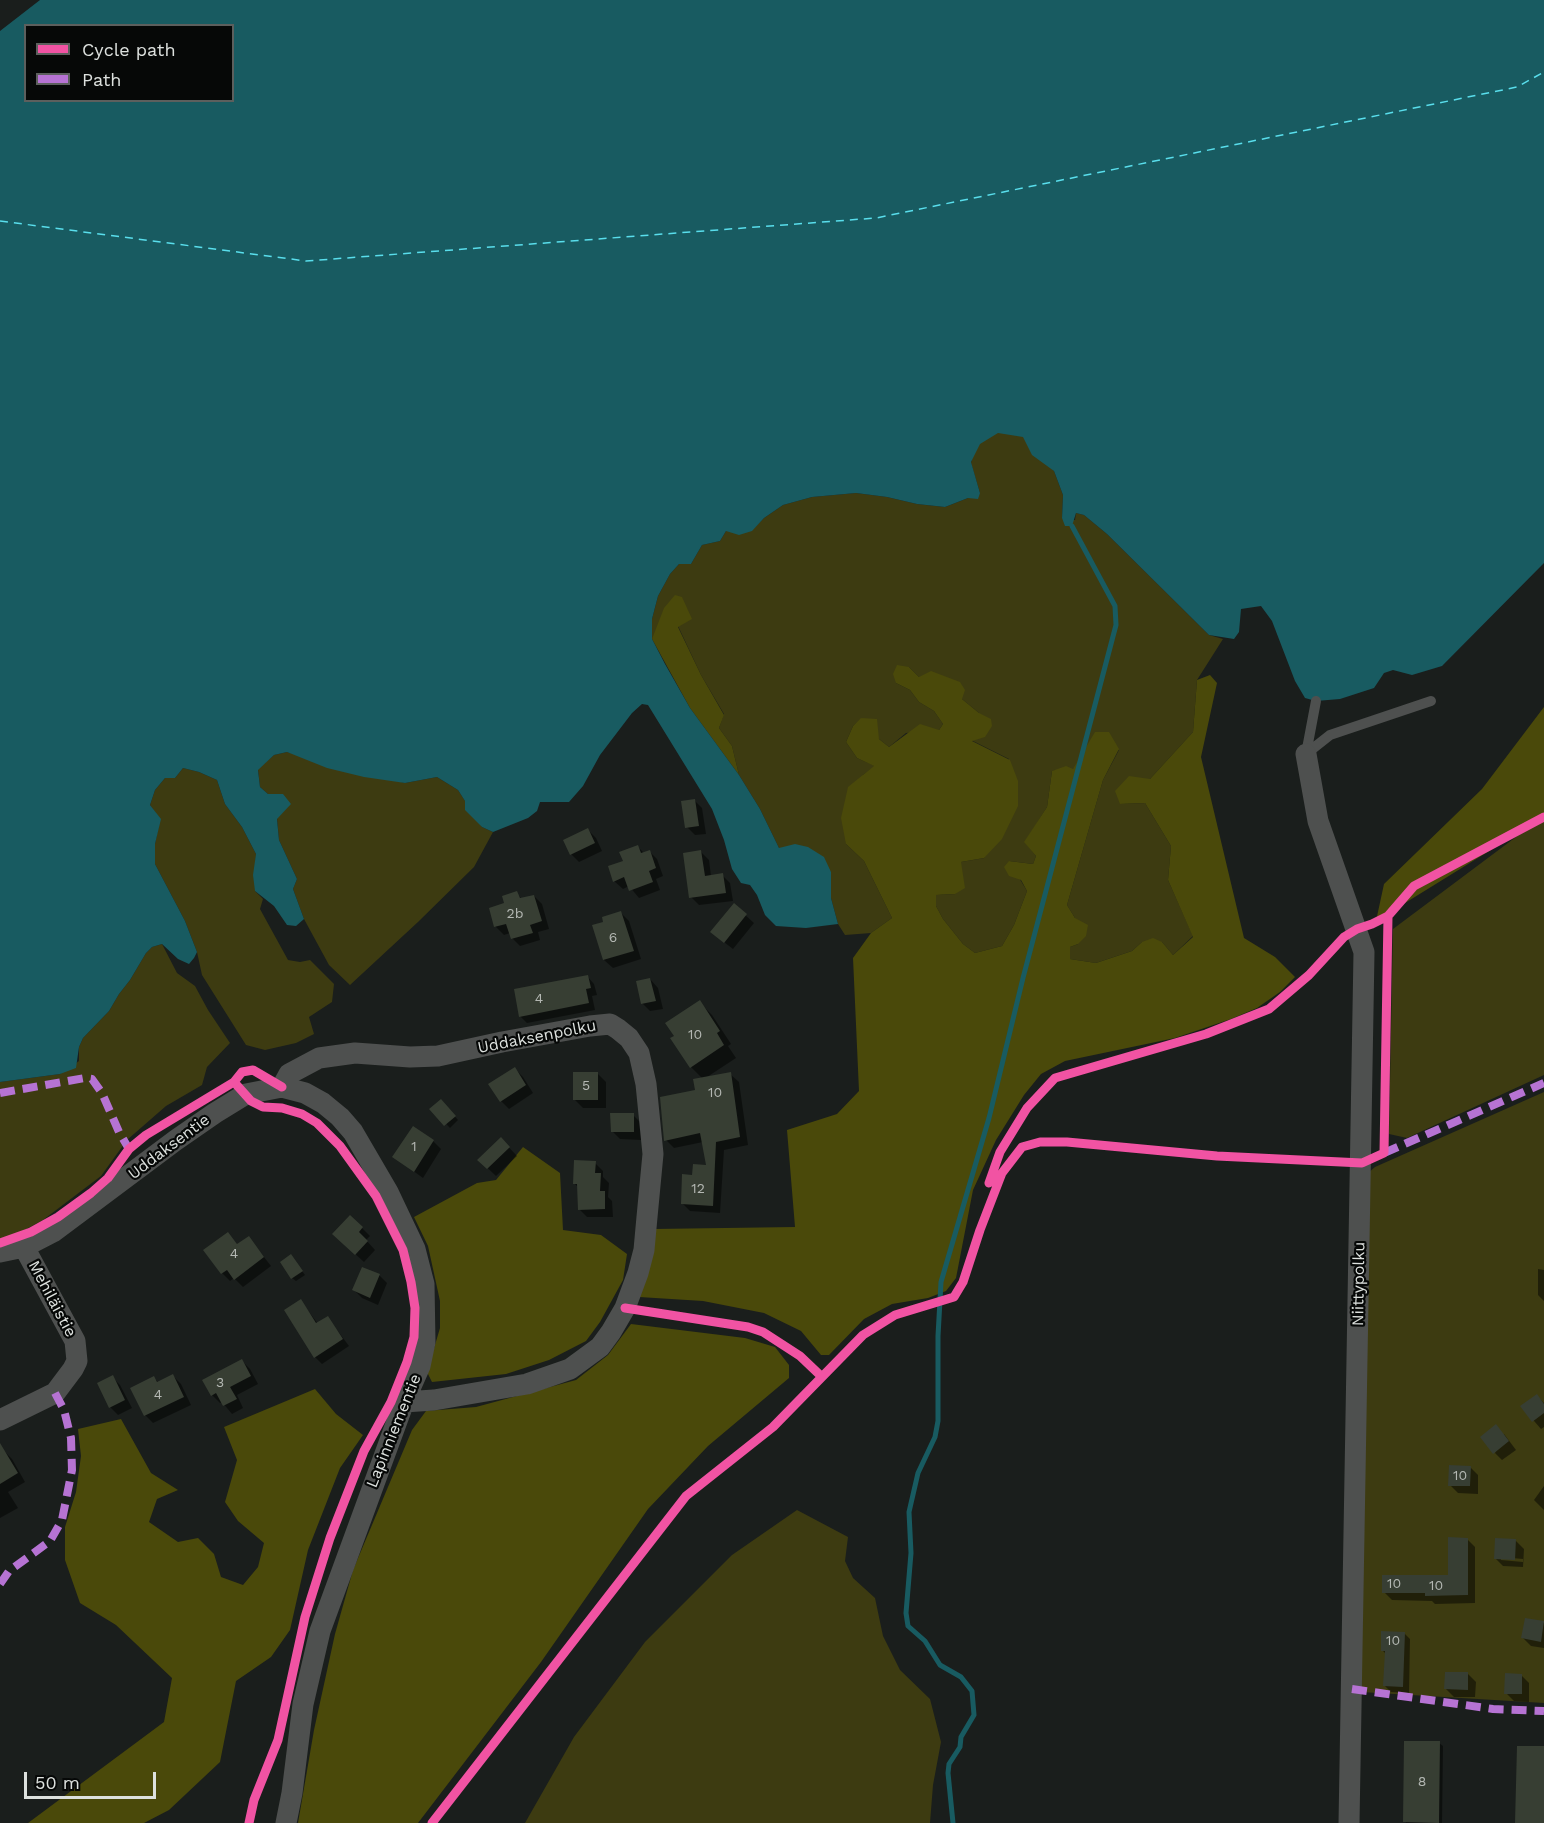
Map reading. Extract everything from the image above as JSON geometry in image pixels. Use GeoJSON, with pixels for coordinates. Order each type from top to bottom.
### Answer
{"type":"FeatureCollection","features":[{"type":"Feature","properties":{"kind":"street","name":"Niittypolku"},"geometry":{"type":"LineString","coordinates":[[1306,754],[1318,821],[1364,952],[1349,1823]]}},
{"type":"Feature","properties":{"kind":"street","name":"Uddaksenpolku"},"geometry":{"type":"LineString","coordinates":[[282,1087],[289,1074],[319,1058],[355,1053],[410,1057],[438,1056],[502,1042],[610,1024],[629,1038],[639,1053],[646,1084],[653,1154],[644,1250],[625,1308],[611,1332],[600,1347],[570,1369],[527,1384],[434,1400],[404,1402]]}},
{"type":"Feature","properties":{"kind":"street","name":"Uddaksentie"},"geometry":{"type":"LineString","coordinates":[[0,1252],[24,1247],[53,1232],[214,1113],[246,1094],[282,1087]]}},
{"type":"Feature","properties":{"kind":"street","name":"Lapinniementie"},"geometry":{"type":"LineString","coordinates":[[282,1087],[305,1093],[323,1103],[352,1132],[388,1192],[416,1249],[424,1284],[426,1342],[420,1366],[404,1402],[320,1631],[303,1704],[292,1793],[285,1823]]}},
{"type":"Feature","properties":{"kind":"street","name":"Mehiläistie"},"geometry":{"type":"LineString","coordinates":[[0,1420],[55,1393],[69,1376],[77,1360],[75,1341],[24,1247]]}},
{"type":"Feature","properties":{"kind":"lane"},"geometry":{"type":"LineString","coordinates":[[1306,754],[1316,701]]}},
{"type":"Feature","properties":{"kind":"lane"},"geometry":{"type":"LineString","coordinates":[[1306,754],[1330,735],[1431,701]]}},
{"type":"Feature","properties":{"kind":"shaded area"},"geometry":{"type":"Polygon","coordinates":[[[1015,415],[1054,471],[1063,495],[1062,518],[1075,520],[1076,513],[1084,515],[1107,534],[1209,635],[1223,639],[1197,680],[1193,732],[1150,779],[1120,804],[1145,803],[1171,846],[1168,880],[1193,936],[1173,955],[1162,942],[1142,942],[1132,951],[1096,963],[1070,959],[1070,947],[1078,944],[1075,918],[1067,905],[1103,780],[1119,750],[1073,769],[1052,771],[1047,807],[1025,842],[1036,856],[1033,864],[1009,861],[1027,891],[1014,925],[1002,946],[975,953],[963,944],[943,919],[936,906],[936,895],[955,894],[961,862],[984,858],[1009,759],[971,740],[979,713],[962,699],[919,677],[909,667],[896,683],[910,690],[919,702],[934,711],[943,724],[939,730],[906,733],[889,747],[879,739],[862,718],[853,726],[846,742],[857,758],[875,766],[863,775],[846,844],[864,861],[892,918],[871,933],[845,935],[838,924],[831,898],[831,872],[779,848],[760,809],[739,775],[732,746],[719,728],[724,714],[701,675],[678,626],[652,639],[652,619],[658,596],[670,574],[679,564],[691,564],[702,545],[720,541],[726,531],[751,531],[764,518],[783,505],[812,497],[856,493],[945,507],[968,498],[980,493],[971,463],[975,446],[1015,415]]]}},
{"type":"Feature","properties":{"kind":"shaded area"},"geometry":{"type":"Polygon","coordinates":[[[675,595],[682,597],[692,619],[678,627],[701,675],[724,715],[719,728],[732,746],[739,775],[690,708],[652,639],[664,608],[675,595]]]}},
{"type":"Feature","properties":{"kind":"shaded area"},"geometry":{"type":"Polygon","coordinates":[[[897,665],[909,667],[919,677],[931,671],[960,682],[965,690],[962,699],[979,713],[991,719],[992,726],[985,737],[972,741],[1010,760],[1018,781],[1018,806],[1002,839],[984,858],[961,862],[965,888],[955,894],[936,895],[936,906],[943,919],[963,944],[975,953],[1002,946],[1014,925],[1027,891],[1021,880],[1009,876],[1004,867],[1009,861],[1033,864],[1036,856],[1024,842],[1047,807],[1052,771],[1066,766],[1073,769],[1095,732],[1109,732],[1119,749],[1103,780],[1067,905],[1075,918],[1088,925],[1086,936],[1078,944],[1070,947],[1070,959],[1096,963],[1132,951],[1142,942],[1153,938],[1162,942],[1173,955],[1193,937],[1168,880],[1171,846],[1145,803],[1120,804],[1115,791],[1129,776],[1150,779],[1193,732],[1197,680],[1210,675],[1217,683],[1201,757],[1244,938],[1275,957],[1295,977],[1280,992],[1257,1008],[1231,1019],[1175,1038],[1065,1061],[1041,1074],[1024,1095],[996,1140],[973,1190],[956,1278],[946,1291],[928,1298],[892,1304],[864,1319],[829,1355],[821,1355],[801,1331],[764,1313],[703,1301],[639,1297],[654,1229],[795,1227],[787,1130],[837,1114],[859,1091],[853,958],[871,933],[892,918],[864,861],[846,844],[841,818],[848,787],[874,766],[857,758],[846,742],[853,726],[861,718],[877,719],[879,739],[889,747],[920,724],[939,730],[943,724],[934,711],[919,702],[910,690],[896,683],[893,674],[897,665]]]}},
{"type":"Feature","properties":{"kind":"shaded area"},"geometry":{"type":"Polygon","coordinates":[[[1544,707],[1544,822],[1536,822],[1376,921],[1384,884],[1482,789],[1544,707]]]}},
{"type":"Feature","properties":{"kind":"shaded area"},"geometry":{"type":"Polygon","coordinates":[[[287,752],[405,783],[437,777],[458,790],[482,827],[493,832],[474,867],[350,985],[329,965],[304,919],[293,889],[297,879],[279,840],[277,818],[290,804],[268,794],[260,787],[258,769],[274,755],[287,752]]]}},
{"type":"Feature","properties":{"kind":"shaded area"},"geometry":{"type":"Polygon","coordinates":[[[183,768],[217,780],[225,804],[242,827],[256,854],[255,891],[263,899],[260,909],[288,960],[300,962],[310,960],[334,984],[332,1002],[309,1017],[314,1034],[296,1043],[265,1050],[246,1045],[202,975],[197,952],[185,921],[155,864],[155,844],[160,819],[150,805],[155,790],[165,778],[175,778],[183,768]]]}},
{"type":"Feature","properties":{"kind":"shaded area"},"geometry":{"type":"Polygon","coordinates":[[[1536,822],[1544,822],[1544,1075],[1407,1138],[1389,1134],[1393,929],[1536,822]]]}},
{"type":"Feature","properties":{"kind":"shaded area"},"geometry":{"type":"Polygon","coordinates":[[[162,944],[177,973],[195,986],[230,1043],[207,1067],[202,1085],[166,1106],[127,1140],[101,1176],[43,1220],[19,1233],[0,1239],[0,1082],[60,1074],[79,1061],[79,1047],[83,1038],[109,1011],[146,953],[152,947],[162,944]]]}},
{"type":"Feature","properties":{"kind":"shaded area"},"geometry":{"type":"Polygon","coordinates":[[[1544,1092],[1544,1703],[1361,1692],[1368,1173],[1375,1167],[1544,1092]]]}},
{"type":"Feature","properties":{"kind":"shaded area"},"geometry":{"type":"Polygon","coordinates":[[[523,1147],[560,1173],[563,1230],[601,1235],[627,1254],[623,1280],[600,1322],[586,1341],[549,1360],[506,1374],[432,1382],[427,1372],[440,1328],[440,1301],[428,1246],[414,1217],[477,1183],[496,1180],[523,1147]]]}},
{"type":"Feature","properties":{"kind":"shaded area"},"geometry":{"type":"Polygon","coordinates":[[[631,1324],[745,1338],[775,1347],[789,1365],[789,1378],[708,1446],[648,1509],[541,1662],[418,1823],[298,1823],[314,1730],[335,1634],[353,1570],[412,1430],[426,1411],[476,1407],[576,1380],[608,1355],[631,1324]]]}},
{"type":"Feature","properties":{"kind":"shaded area"},"geometry":{"type":"Polygon","coordinates":[[[315,1389],[336,1414],[363,1435],[340,1468],[308,1550],[290,1630],[271,1657],[236,1681],[220,1762],[169,1810],[144,1823],[28,1823],[164,1722],[172,1678],[116,1625],[80,1603],[65,1560],[65,1527],[76,1492],[81,1456],[78,1429],[121,1419],[151,1473],[178,1490],[157,1499],[149,1522],[178,1542],[198,1538],[214,1554],[221,1577],[243,1585],[258,1567],[264,1543],[238,1521],[225,1502],[237,1460],[224,1427],[315,1389]]]}},
{"type":"Feature","properties":{"kind":"shaded area"},"geometry":{"type":"Polygon","coordinates":[[[797,1510],[848,1537],[845,1561],[853,1578],[875,1598],[883,1636],[900,1670],[930,1699],[941,1742],[933,1785],[930,1823],[525,1823],[574,1737],[645,1642],[732,1555],[797,1510]]]}},
{"type":"Feature","properties":{"kind":"water"},"geometry":{"type":"Polygon","coordinates":[[[40,0],[1544,0],[1544,563],[1442,666],[1412,675],[1393,670],[1384,673],[1374,688],[1340,699],[1316,701],[1305,698],[1295,681],[1272,621],[1261,606],[1241,609],[1239,632],[1234,639],[1209,635],[1107,534],[1084,515],[1076,513],[1072,526],[1065,526],[1062,518],[1063,495],[1054,471],[1032,455],[1023,437],[998,433],[980,444],[971,462],[980,493],[978,499],[968,498],[945,507],[856,493],[812,497],[783,505],[764,518],[752,531],[739,535],[726,531],[720,541],[702,545],[691,564],[679,564],[670,574],[658,596],[652,619],[652,639],[665,664],[690,708],[739,775],[760,809],[779,848],[795,844],[808,847],[824,857],[831,872],[831,898],[838,924],[806,928],[776,926],[765,915],[750,885],[741,883],[732,869],[712,809],[648,705],[642,704],[632,713],[600,755],[583,786],[569,802],[540,802],[537,811],[528,818],[493,832],[482,827],[465,810],[465,801],[458,790],[437,777],[405,783],[364,777],[327,768],[287,752],[274,755],[258,770],[260,787],[268,794],[283,794],[291,804],[277,819],[279,840],[297,879],[293,889],[304,919],[296,926],[287,925],[274,906],[255,891],[253,875],[256,854],[242,827],[225,804],[217,780],[183,768],[175,778],[165,778],[155,790],[150,805],[161,819],[155,844],[155,864],[185,921],[197,952],[194,958],[189,964],[178,959],[162,944],[152,947],[109,1011],[83,1038],[79,1047],[76,1068],[60,1074],[0,1082],[0,31],[40,0]]]}},
{"type":"Feature","properties":{"kind":"building"},"geometry":{"type":"Polygon","coordinates":[[[695,799],[699,826],[685,828],[681,801],[695,799]]]}},
{"type":"Feature","properties":{"kind":"building"},"geometry":{"type":"Polygon","coordinates":[[[588,828],[595,843],[570,855],[563,840],[588,828]]]}},
{"type":"Feature","properties":{"kind":"building"},"geometry":{"type":"Polygon","coordinates":[[[638,845],[641,853],[650,850],[656,868],[649,871],[653,882],[629,891],[624,877],[613,882],[608,866],[623,861],[619,852],[638,845]]]}},
{"type":"Feature","properties":{"kind":"building"},"geometry":{"type":"Polygon","coordinates":[[[701,850],[705,876],[723,873],[726,893],[689,898],[683,853],[701,850]]]}},
{"type":"Feature","properties":{"kind":"building"},"geometry":{"type":"Polygon","coordinates":[[[517,891],[520,898],[534,895],[542,921],[530,925],[533,933],[511,939],[506,924],[494,927],[489,908],[504,903],[502,896],[517,891]]]}},
{"type":"Feature","properties":{"kind":"building"},"geometry":{"type":"Polygon","coordinates":[[[734,903],[747,914],[724,943],[710,932],[734,903]]]}},
{"type":"Feature","properties":{"kind":"building"},"geometry":{"type":"Polygon","coordinates":[[[621,911],[634,951],[603,960],[592,925],[603,922],[602,917],[621,911]]]}},
{"type":"Feature","properties":{"kind":"building"},"geometry":{"type":"Polygon","coordinates":[[[588,975],[591,988],[586,989],[589,1003],[519,1017],[514,989],[588,975]]]}},
{"type":"Feature","properties":{"kind":"building"},"geometry":{"type":"Polygon","coordinates":[[[650,978],[656,1001],[641,1004],[636,981],[650,978]]]}},
{"type":"Feature","properties":{"kind":"building"},"geometry":{"type":"Polygon","coordinates":[[[700,1000],[720,1031],[717,1033],[724,1045],[690,1068],[670,1038],[674,1036],[665,1023],[700,1000]]]}},
{"type":"Feature","properties":{"kind":"building"},"geometry":{"type":"Polygon","coordinates":[[[515,1067],[526,1085],[500,1102],[488,1084],[515,1067]]]}},
{"type":"Feature","properties":{"kind":"building"},"geometry":{"type":"Polygon","coordinates":[[[573,1072],[598,1072],[598,1100],[573,1100],[573,1072]]]}},
{"type":"Feature","properties":{"kind":"building"},"geometry":{"type":"Polygon","coordinates":[[[731,1072],[740,1137],[716,1142],[713,1206],[681,1204],[682,1174],[692,1175],[693,1164],[706,1165],[700,1133],[664,1141],[660,1097],[695,1090],[693,1079],[731,1072]]]}},
{"type":"Feature","properties":{"kind":"building"},"geometry":{"type":"Polygon","coordinates":[[[441,1099],[456,1116],[444,1126],[429,1109],[441,1099]]]}},
{"type":"Feature","properties":{"kind":"building"},"geometry":{"type":"Polygon","coordinates":[[[610,1113],[634,1113],[634,1132],[611,1132],[610,1113]]]}},
{"type":"Feature","properties":{"kind":"building"},"geometry":{"type":"Polygon","coordinates":[[[413,1126],[434,1140],[414,1172],[392,1157],[413,1126]]]}},
{"type":"Feature","properties":{"kind":"building"},"geometry":{"type":"Polygon","coordinates":[[[501,1137],[510,1147],[487,1169],[477,1160],[501,1137]]]}},
{"type":"Feature","properties":{"kind":"building"},"geometry":{"type":"Polygon","coordinates":[[[574,1160],[596,1161],[595,1173],[601,1173],[600,1191],[605,1191],[605,1209],[578,1210],[577,1184],[573,1184],[574,1160]]]}},
{"type":"Feature","properties":{"kind":"building"},"geometry":{"type":"Polygon","coordinates":[[[350,1215],[363,1227],[359,1232],[368,1241],[355,1255],[332,1234],[350,1215]]]}},
{"type":"Feature","properties":{"kind":"building"},"geometry":{"type":"Polygon","coordinates":[[[228,1232],[237,1244],[249,1236],[264,1257],[234,1280],[227,1270],[221,1274],[203,1250],[228,1232]]]}},
{"type":"Feature","properties":{"kind":"building"},"geometry":{"type":"Polygon","coordinates":[[[291,1254],[303,1271],[291,1279],[280,1262],[291,1254]]]}},
{"type":"Feature","properties":{"kind":"building"},"geometry":{"type":"Polygon","coordinates":[[[362,1267],[380,1274],[370,1298],[352,1290],[362,1267]]]}},
{"type":"Feature","properties":{"kind":"building"},"geometry":{"type":"Polygon","coordinates":[[[301,1299],[316,1323],[328,1316],[343,1339],[314,1358],[284,1310],[301,1299]]]}},
{"type":"Feature","properties":{"kind":"building"},"geometry":{"type":"Polygon","coordinates":[[[242,1359],[251,1376],[230,1387],[237,1399],[223,1406],[216,1393],[211,1396],[202,1380],[242,1359]]]}},
{"type":"Feature","properties":{"kind":"building"},"geometry":{"type":"Polygon","coordinates":[[[173,1374],[184,1397],[144,1416],[130,1388],[154,1376],[157,1382],[173,1374]]]}},
{"type":"Feature","properties":{"kind":"building"},"geometry":{"type":"Polygon","coordinates":[[[113,1375],[125,1400],[109,1408],[97,1383],[113,1375]]]}},
{"type":"Feature","properties":{"kind":"building"},"geometry":{"type":"Polygon","coordinates":[[[1537,1394],[1544,1404],[1544,1413],[1532,1422],[1520,1406],[1537,1394]]]}},
{"type":"Feature","properties":{"kind":"building"},"geometry":{"type":"Polygon","coordinates":[[[1496,1424],[1509,1441],[1493,1454],[1480,1437],[1496,1424]]]}},
{"type":"Feature","properties":{"kind":"building"},"geometry":{"type":"Polygon","coordinates":[[[0,1443],[18,1473],[0,1484],[0,1443]]]}},
{"type":"Feature","properties":{"kind":"building"},"geometry":{"type":"Polygon","coordinates":[[[1449,1465],[1471,1466],[1470,1486],[1448,1486],[1449,1465]]]}},
{"type":"Feature","properties":{"kind":"building"},"geometry":{"type":"Polygon","coordinates":[[[1448,1537],[1468,1538],[1468,1595],[1425,1596],[1425,1593],[1382,1593],[1382,1575],[1448,1575],[1448,1537]]]}},
{"type":"Feature","properties":{"kind":"building"},"geometry":{"type":"Polygon","coordinates":[[[1495,1538],[1516,1539],[1515,1560],[1494,1559],[1495,1538]]]}},
{"type":"Feature","properties":{"kind":"building"},"geometry":{"type":"Polygon","coordinates":[[[1525,1618],[1544,1621],[1541,1642],[1521,1638],[1525,1618]]]}},
{"type":"Feature","properties":{"kind":"building"},"geometry":{"type":"Polygon","coordinates":[[[1381,1631],[1405,1632],[1403,1687],[1383,1686],[1385,1651],[1381,1651],[1381,1631]]]}},
{"type":"Feature","properties":{"kind":"building"},"geometry":{"type":"Polygon","coordinates":[[[1445,1672],[1468,1672],[1468,1690],[1444,1689],[1445,1672]]]}},
{"type":"Feature","properties":{"kind":"building"},"geometry":{"type":"Polygon","coordinates":[[[1505,1673],[1522,1674],[1522,1694],[1504,1694],[1505,1673]]]}},
{"type":"Feature","properties":{"kind":"building"},"geometry":{"type":"Polygon","coordinates":[[[1404,1741],[1440,1741],[1439,1823],[1403,1822],[1404,1741]]]}},
{"type":"Feature","properties":{"kind":"building"},"geometry":{"type":"Polygon","coordinates":[[[1517,1746],[1544,1746],[1544,1823],[1515,1823],[1517,1746]]]}},
{"type":"Feature","properties":{"kind":"waterway"},"geometry":{"type":"LineString","coordinates":[[953,1823],[949,1764],[960,1747],[961,1737],[974,1715],[972,1691],[961,1677],[940,1665],[925,1641],[908,1626],[906,1613],[911,1553],[909,1512],[918,1473],[935,1437],[938,1421],[938,1336],[941,1282],[989,1118],[1023,978],[1116,625],[1115,606],[1072,526]]}},
{"type":"Feature","properties":{"kind":"ferry route"},"geometry":{"type":"LineString","coordinates":[[0,221],[306,261],[876,218],[1517,87],[1544,72]]}},
{"type":"Feature","properties":{"kind":"marked path"},"geometry":{"type":"LineString","coordinates":[[0,1093],[85,1078],[92,1079],[102,1093],[129,1149]]}},
{"type":"Feature","properties":{"kind":"marked path"},"geometry":{"type":"LineString","coordinates":[[1384,1153],[1544,1083]]}},
{"type":"Feature","properties":{"kind":"marked path"},"geometry":{"type":"LineString","coordinates":[[0,1584],[9,1571],[50,1541],[62,1520],[72,1470],[71,1438],[64,1410],[55,1393]]}},
{"type":"Feature","properties":{"kind":"marked path"},"geometry":{"type":"LineString","coordinates":[[1352,1689],[1493,1709],[1544,1711]]}},
{"type":"Feature","properties":{"kind":"cycle path"},"geometry":{"type":"LineString","coordinates":[[989,1183],[1000,1152],[1027,1108],[1055,1078],[1206,1034],[1269,1009],[1309,975],[1344,937],[1388,916],[1414,886],[1544,817]]}},
{"type":"Feature","properties":{"kind":"cycle path"},"geometry":{"type":"LineString","coordinates":[[432,1823],[686,1496],[773,1427],[863,1335],[895,1315],[954,1297],[963,1282],[1002,1173],[1022,1147],[1040,1142],[1067,1142],[1217,1156],[1362,1163],[1384,1153],[1388,916]]}},
{"type":"Feature","properties":{"kind":"cycle path"},"geometry":{"type":"LineString","coordinates":[[0,1243],[31,1232],[58,1217],[108,1178],[129,1149],[146,1135],[234,1082],[242,1072],[253,1070],[282,1087]]}},
{"type":"Feature","properties":{"kind":"cycle path"},"geometry":{"type":"LineString","coordinates":[[234,1082],[251,1101],[263,1107],[282,1108],[302,1114],[317,1123],[340,1146],[376,1196],[403,1250],[415,1308],[414,1337],[407,1362],[391,1402],[364,1451],[330,1538],[305,1617],[278,1740],[254,1800],[249,1823]]}},
{"type":"Feature","properties":{"kind":"cycle path"},"geometry":{"type":"LineString","coordinates":[[625,1308],[748,1327],[763,1332],[800,1356],[821,1376]]}}]}
